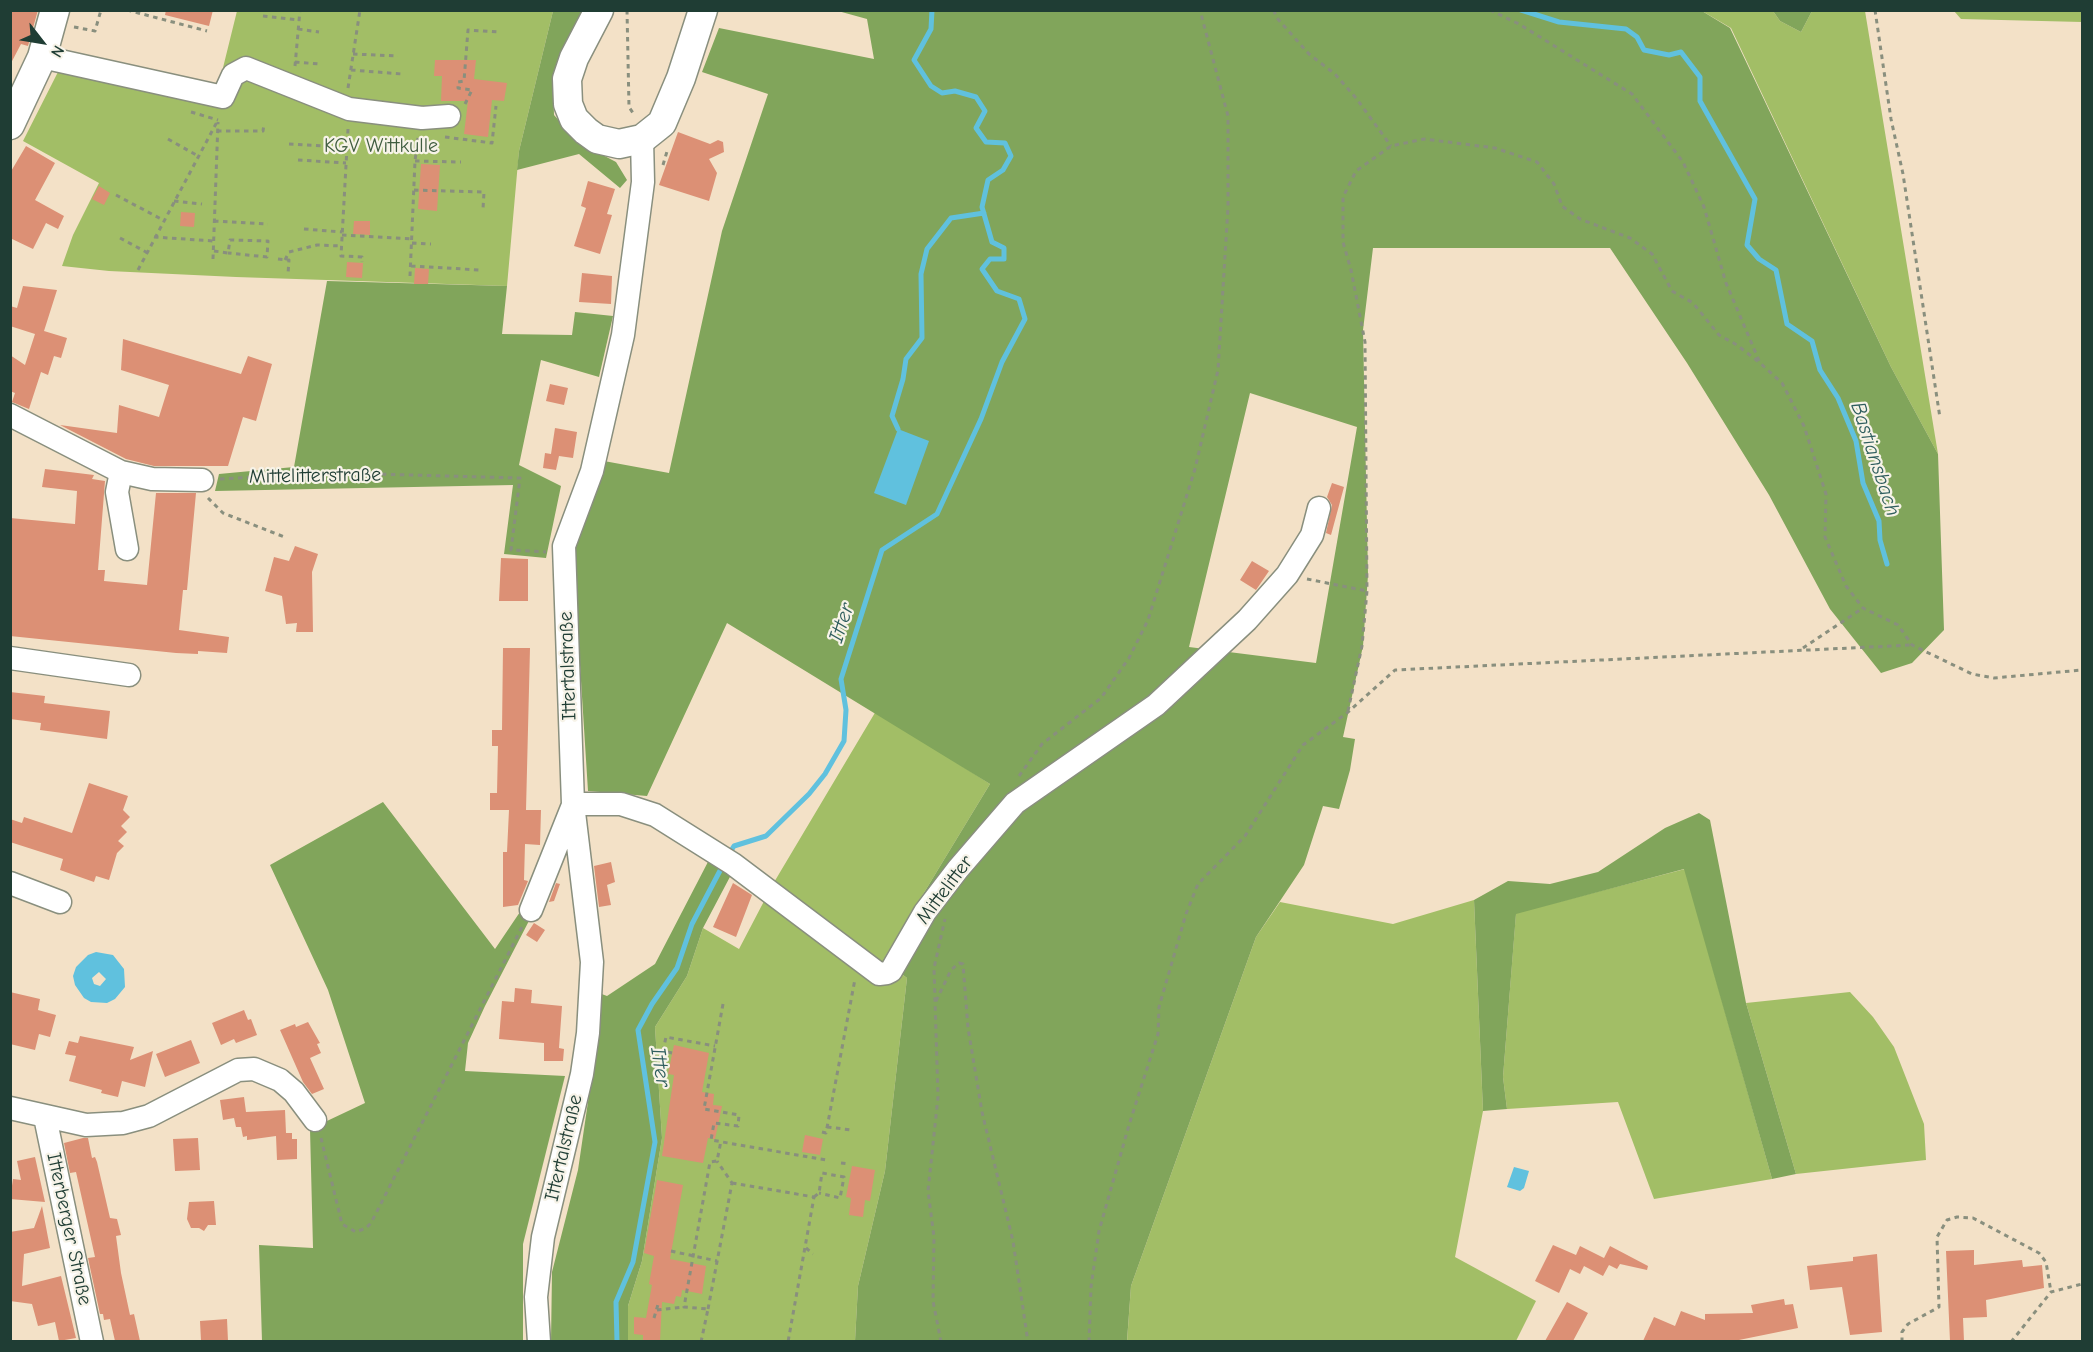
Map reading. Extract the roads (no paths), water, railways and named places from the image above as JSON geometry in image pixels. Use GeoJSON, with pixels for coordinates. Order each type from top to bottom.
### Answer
{"type":"FeatureCollection","features":[{"type":"Feature","properties":{"kind":"main road"},"geometry":{"type":"LineString","coordinates":[[599,10],[574,58],[567,80],[568,104],[574,119],[597,139],[619,144],[643,128],[652,133],[669,111],[703,10]]}},
{"type":"Feature","properties":{"kind":"main road"},"geometry":{"type":"LineString","coordinates":[[10,125],[42,57],[53,16]]}},
{"type":"Feature","properties":{"kind":"street"},"geometry":{"type":"LineString","coordinates":[[42,57],[223,97],[232,75],[246,68],[347,108],[422,118],[449,116]]}},
{"type":"Feature","properties":{"kind":"street","name":"Ittertalstraße"},"geometry":{"type":"LineString","coordinates":[[539,1341],[536,1297],[543,1237],[582,1074],[588,1033],[592,962],[573,804],[564,546],[592,471],[623,335],[644,182],[643,128]]}},
{"type":"Feature","properties":{"kind":"street"},"geometry":{"type":"LineString","coordinates":[[10,415],[121,472],[152,479],[202,480]]}},
{"type":"Feature","properties":{"kind":"street"},"geometry":{"type":"LineString","coordinates":[[121,472],[117,492],[127,549]]}},
{"type":"Feature","properties":{"kind":"street","name":"Mittelitter"},"geometry":{"type":"LineString","coordinates":[[573,804],[621,804],[655,815],[733,864],[879,974],[887,973],[891,971],[925,912],[958,869],[1016,803],[1156,705],[1247,620],[1287,575],[1312,535],[1319,508]]}},
{"type":"Feature","properties":{"kind":"street"},"geometry":{"type":"LineString","coordinates":[[10,658],[129,675]]}},
{"type":"Feature","properties":{"kind":"street"},"geometry":{"type":"LineString","coordinates":[[531,910],[573,804]]}},
{"type":"Feature","properties":{"kind":"street"},"geometry":{"type":"LineString","coordinates":[[10,883],[60,902]]}},
{"type":"Feature","properties":{"kind":"street"},"geometry":{"type":"LineString","coordinates":[[10,1108],[86,1125],[123,1124],[149,1116],[238,1070],[254,1069],[280,1080],[294,1092],[315,1120]]}},
{"type":"Feature","properties":{"kind":"street","name":"Itterberger Straße"},"geometry":{"type":"LineString","coordinates":[[45,1117],[92,1341]]}},
{"type":"Feature","properties":{"kind":"water"},"geometry":{"type":"Polygon","coordinates":[[[898,429],[929,441],[906,505],[874,493],[898,429]]]}},
{"type":"Feature","properties":{"kind":"water"},"geometry":{"type":"Polygon","coordinates":[[[96,952],[113,955],[124,969],[125,987],[115,999],[107,1003],[91,1002],[84,998],[75,985],[73,976],[76,967],[88,955],[96,952]],[[99,972],[92,978],[94,984],[100,986],[106,979],[99,972]]]}},
{"type":"Feature","properties":{"kind":"water"},"geometry":{"type":"Polygon","coordinates":[[[1514,1167],[1529,1171],[1524,1188],[1520,1191],[1507,1187],[1514,1167]]]}},
{"type":"Feature","properties":{"kind":"waterway","name":"Itter"},"geometry":{"type":"LineString","coordinates":[[729,854],[734,846],[766,836],[809,794],[825,774],[844,741],[846,710],[841,679],[882,550],[937,514],[981,419],[1002,362],[1025,319],[1019,299],[997,291],[982,269],[990,259],[1004,259],[1004,248],[992,242],[982,207],[988,180],[1003,170],[1011,156],[1005,143],[986,142],[976,128],[985,111],[976,97],[955,91],[942,93],[931,86],[914,60],[931,29],[932,10]]}},
{"type":"Feature","properties":{"kind":"waterway","name":"Bastiansbach"},"geometry":{"type":"LineString","coordinates":[[1521,10],[1559,22],[1626,29],[1637,37],[1644,50],[1669,55],[1681,52],[1700,77],[1700,101],[1755,199],[1747,245],[1759,259],[1776,270],[1787,324],[1812,341],[1820,370],[1838,398],[1856,441],[1863,483],[1879,521],[1880,540],[1887,564]]}},
{"type":"Feature","properties":{"kind":"waterway"},"geometry":{"type":"LineString","coordinates":[[898,429],[892,416],[903,379],[906,359],[922,338],[921,274],[927,249],[951,218],[984,213]]}},
{"type":"Feature","properties":{"kind":"waterway","name":"Itter"},"geometry":{"type":"LineString","coordinates":[[617,1342],[616,1302],[633,1262],[655,1142],[638,1030],[652,1004],[677,968],[692,924],[723,865]]}},
{"type":"Feature","properties":{"kind":"park label","name":"KGV Wittkulle"},"geometry":{"type":"Point","coordinates":[381,146]}}]}
